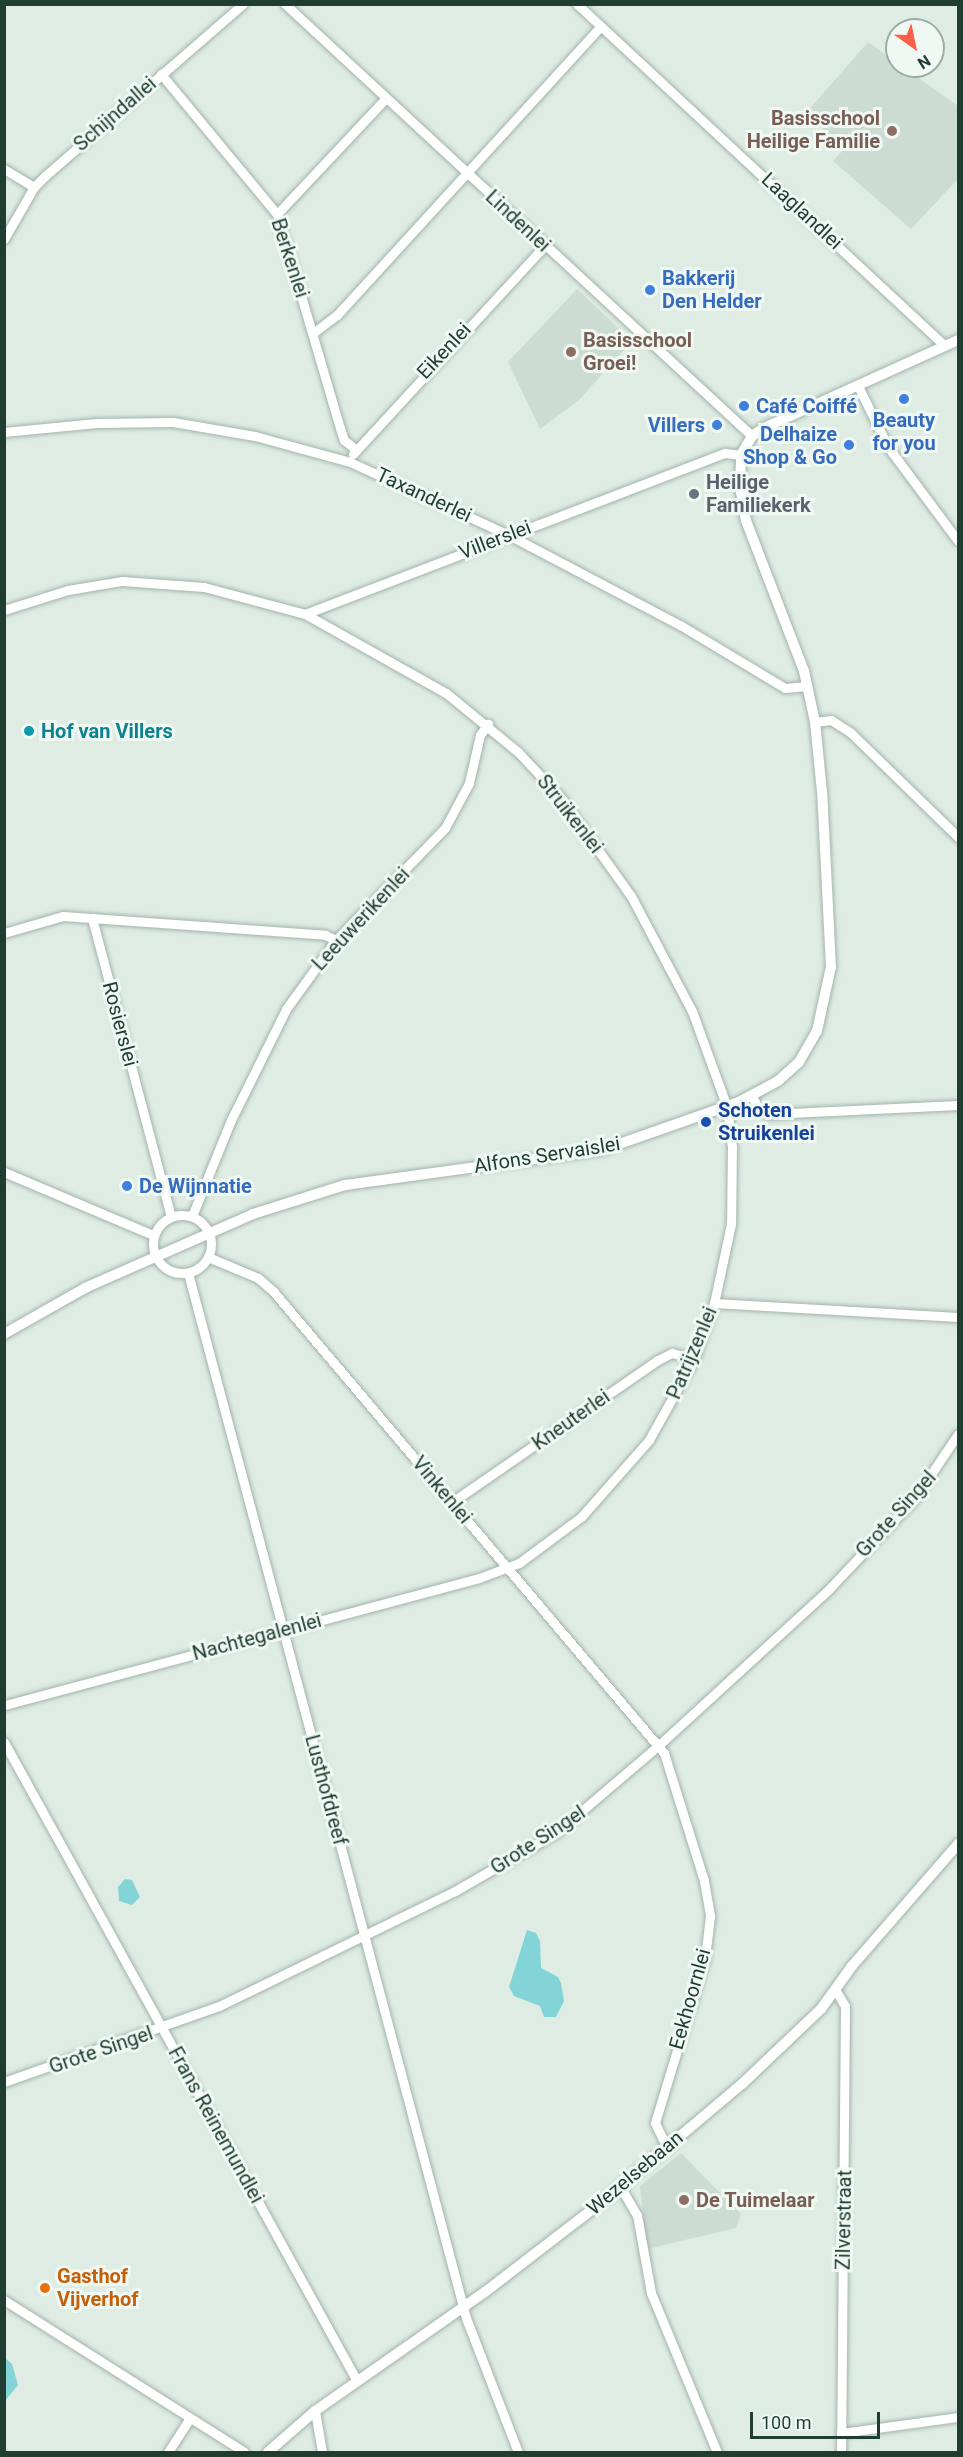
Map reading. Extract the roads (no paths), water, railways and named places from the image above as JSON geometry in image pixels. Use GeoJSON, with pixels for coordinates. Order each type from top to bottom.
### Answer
{"type":"FeatureCollection","features":[{"type":"Feature","properties":{"kind":"street","name":"Schijndallei"},"geometry":{"type":"LineString","coordinates":[[4,239],[34,187],[243,4]]}},
{"type":"Feature","properties":{"kind":"street","name":"Lindenlei"},"geometry":{"type":"LineString","coordinates":[[285,4],[385,99],[752,436]]}},
{"type":"Feature","properties":{"kind":"street","name":"Laaglandlei"},"geometry":{"type":"LineString","coordinates":[[577,4],[945,346]]}},
{"type":"Feature","properties":{"kind":"street"},"geometry":{"type":"LineString","coordinates":[[313,333],[337,315],[601,26]]}},
{"type":"Feature","properties":{"kind":"street","name":"Berkenlei"},"geometry":{"type":"LineString","coordinates":[[161,74],[277,214],[344,440]]}},
{"type":"Feature","properties":{"kind":"street"},"geometry":{"type":"LineString","coordinates":[[277,214],[385,99]]}},
{"type":"Feature","properties":{"kind":"street"},"geometry":{"type":"LineString","coordinates":[[4,169],[34,187]]}},
{"type":"Feature","properties":{"kind":"street"},"geometry":{"type":"LineString","coordinates":[[4,175],[23,181]]}},
{"type":"Feature","properties":{"kind":"street","name":"Eikenlei"},"geometry":{"type":"LineString","coordinates":[[350,462],[354,448],[545,245]]}},
{"type":"Feature","properties":{"kind":"street"},"geometry":{"type":"LineString","coordinates":[[741,455],[752,436],[958,340]]}},
{"type":"Feature","properties":{"kind":"street"},"geometry":{"type":"LineString","coordinates":[[858,386],[888,447],[958,541]]}},
{"type":"Feature","properties":{"kind":"street","name":"Taxanderlei"},"geometry":{"type":"LineString","coordinates":[[4,432],[97,423],[173,422],[255,436],[350,462],[509,535],[680,625],[785,688],[807,686]]}},
{"type":"Feature","properties":{"kind":"street"},"geometry":{"type":"LineString","coordinates":[[336,458],[344,440],[354,448]]}},
{"type":"Feature","properties":{"kind":"street","name":"Villerslei"},"geometry":{"type":"LineString","coordinates":[[305,614],[725,453],[741,455]]}},
{"type":"Feature","properties":{"kind":"street","name":"Alfons Servaislei"},"geometry":{"type":"LineString","coordinates":[[4,1334],[154,1255],[253,1214],[345,1185],[602,1150],[728,1107],[752,1096],[800,1062],[818,1031],[827,997],[831,967],[827,860],[815,722],[791,629],[746,521],[740,487],[741,455]]}},
{"type":"Feature","properties":{"kind":"street"},"geometry":{"type":"LineString","coordinates":[[4,610],[68,590],[122,581],[168,582],[204,587],[305,614]]}},
{"type":"Feature","properties":{"kind":"street","name":"Struikenlei"},"geometry":{"type":"LineString","coordinates":[[305,614],[428,682],[488,724],[561,798],[631,896],[692,1011],[728,1107]]}},
{"type":"Feature","properties":{"kind":"street"},"geometry":{"type":"LineString","coordinates":[[815,722],[831,720],[851,733],[899,775],[958,837]]}},
{"type":"Feature","properties":{"kind":"street","name":"Leeuwerikenlei"},"geometry":{"type":"LineString","coordinates":[[192,1216],[267,1042],[312,969],[336,940],[445,828],[469,783],[480,735],[488,724]]}},
{"type":"Feature","properties":{"kind":"street"},"geometry":{"type":"LineString","coordinates":[[4,933],[63,916],[325,934],[336,940]]}},
{"type":"Feature","properties":{"kind":"street","name":"Rosierslei"},"geometry":{"type":"LineString","coordinates":[[92,918],[171,1217]]}},
{"type":"Feature","properties":{"kind":"street"},"geometry":{"type":"LineString","coordinates":[[752,1096],[758,1108],[770,1114],[958,1105]]}},
{"type":"Feature","properties":{"kind":"street","name":"Patrijzenlei"},"geometry":{"type":"LineString","coordinates":[[508,1568],[581,1517],[612,1486],[649,1440],[694,1359],[714,1303],[731,1224],[732,1146],[728,1107]]}},
{"type":"Feature","properties":{"kind":"street"},"geometry":{"type":"LineString","coordinates":[[4,1172],[153,1235]]}},
{"type":"Feature","properties":{"kind":"street"},"geometry":{"type":"LineString","coordinates":[[192,1216],[208,1233],[208,1257],[188,1273],[167,1270],[154,1255],[153,1235],[171,1217],[192,1216]]}},
{"type":"Feature","properties":{"kind":"street","name":"Vinkenlei"},"geometry":{"type":"LineString","coordinates":[[208,1257],[258,1278],[273,1291],[659,1745]]}},
{"type":"Feature","properties":{"kind":"street","name":"Lusthofdreef"},"geometry":{"type":"LineString","coordinates":[[188,1273],[464,2307],[518,2452]]}},
{"type":"Feature","properties":{"kind":"street"},"geometry":{"type":"LineString","coordinates":[[714,1303],[958,1317]]}},
{"type":"Feature","properties":{"kind":"street","name":"Kneuterlei"},"geometry":{"type":"LineString","coordinates":[[452,1502],[658,1360],[672,1353],[694,1359]]}},
{"type":"Feature","properties":{"kind":"street","name":"Grote Singel"},"geometry":{"type":"LineString","coordinates":[[4,2082],[163,2028],[219,2006],[365,1937],[549,1837],[659,1745],[829,1589],[915,1498],[958,1434]]}},
{"type":"Feature","properties":{"kind":"street","name":"Nachtegalenlei"},"geometry":{"type":"LineString","coordinates":[[4,1705],[508,1568]]}},
{"type":"Feature","properties":{"kind":"street","name":"Frans Reinemundlei"},"geometry":{"type":"LineString","coordinates":[[4,1742],[357,2381]]}},
{"type":"Feature","properties":{"kind":"street","name":"Eekhoornlei"},"geometry":{"type":"LineString","coordinates":[[659,1745],[685,1817],[710,1917],[705,1958],[655,2123],[667,2148]]}},
{"type":"Feature","properties":{"kind":"street","name":"Wezelsebaan"},"geometry":{"type":"LineString","coordinates":[[268,2452],[315,2411],[464,2307],[620,2186],[742,2084],[821,2009],[852,1966],[958,1844]]}},
{"type":"Feature","properties":{"kind":"street","name":"Zilverstraat"},"geometry":{"type":"LineString","coordinates":[[836,1991],[845,2007],[841,2452]]}},
{"type":"Feature","properties":{"kind":"street"},"geometry":{"type":"LineString","coordinates":[[620,2186],[637,2215],[651,2293],[717,2452]]}},
{"type":"Feature","properties":{"kind":"street"},"geometry":{"type":"LineString","coordinates":[[4,2300],[244,2452]]}},
{"type":"Feature","properties":{"kind":"street"},"geometry":{"type":"LineString","coordinates":[[315,2411],[322,2452]]}},
{"type":"Feature","properties":{"kind":"street"},"geometry":{"type":"LineString","coordinates":[[841,2433],[958,2417]]}},
{"type":"Feature","properties":{"kind":"street"},"geometry":{"type":"LineString","coordinates":[[168,2452],[190,2418]]}},
{"type":"Feature","properties":{"kind":"water"},"geometry":{"type":"Polygon","coordinates":[[[125,1879],[132,1880],[140,1897],[132,1905],[119,1901],[118,1887],[125,1879]]]}},
{"type":"Feature","properties":{"kind":"water"},"geometry":{"type":"Polygon","coordinates":[[[527,1930],[536,1933],[540,1941],[541,1968],[558,1977],[561,1983],[564,2001],[556,2017],[544,2017],[540,2006],[514,1996],[509,1987],[527,1930]]]}},
{"type":"Feature","properties":{"kind":"water"},"geometry":{"type":"Polygon","coordinates":[[[5,2358],[12,2364],[18,2385],[5,2401],[5,2358]]]}},
{"type":"Feature","properties":{"kind":"place","name":"Basisschool Heilige Familie"},"geometry":{"type":"Point","coordinates":[892,131]}},
{"type":"Feature","properties":{"kind":"place","name":"Bakkerij Den Helder"},"geometry":{"type":"Point","coordinates":[650,290]}},
{"type":"Feature","properties":{"kind":"place","name":"Basisschool Groei!"},"geometry":{"type":"Point","coordinates":[571,352]}},
{"type":"Feature","properties":{"kind":"place","name":"Beauty for you"},"geometry":{"type":"Point","coordinates":[904,399]}},
{"type":"Feature","properties":{"kind":"place","name":"Café Coiffé"},"geometry":{"type":"Point","coordinates":[744,406]}},
{"type":"Feature","properties":{"kind":"place","name":"Villers"},"geometry":{"type":"Point","coordinates":[717,425]}},
{"type":"Feature","properties":{"kind":"place","name":"Delhaize Shop & Go"},"geometry":{"type":"Point","coordinates":[849,445]}},
{"type":"Feature","properties":{"kind":"place","name":"Heilige Familiekerk"},"geometry":{"type":"Point","coordinates":[694,494]}},
{"type":"Feature","properties":{"kind":"place","name":"Hof van Villers"},"geometry":{"type":"Point","coordinates":[29,731]}},
{"type":"Feature","properties":{"kind":"place","name":"Schoten Struikenlei"},"geometry":{"type":"Point","coordinates":[706,1122]}},
{"type":"Feature","properties":{"kind":"place","name":"De Wijnnatie"},"geometry":{"type":"Point","coordinates":[127,1186]}},
{"type":"Feature","properties":{"kind":"place","name":"De Tuimelaar"},"geometry":{"type":"Point","coordinates":[684,2200]}},
{"type":"Feature","properties":{"kind":"place","name":"Gasthof Vijverhof"},"geometry":{"type":"Point","coordinates":[45,2288]}}]}
